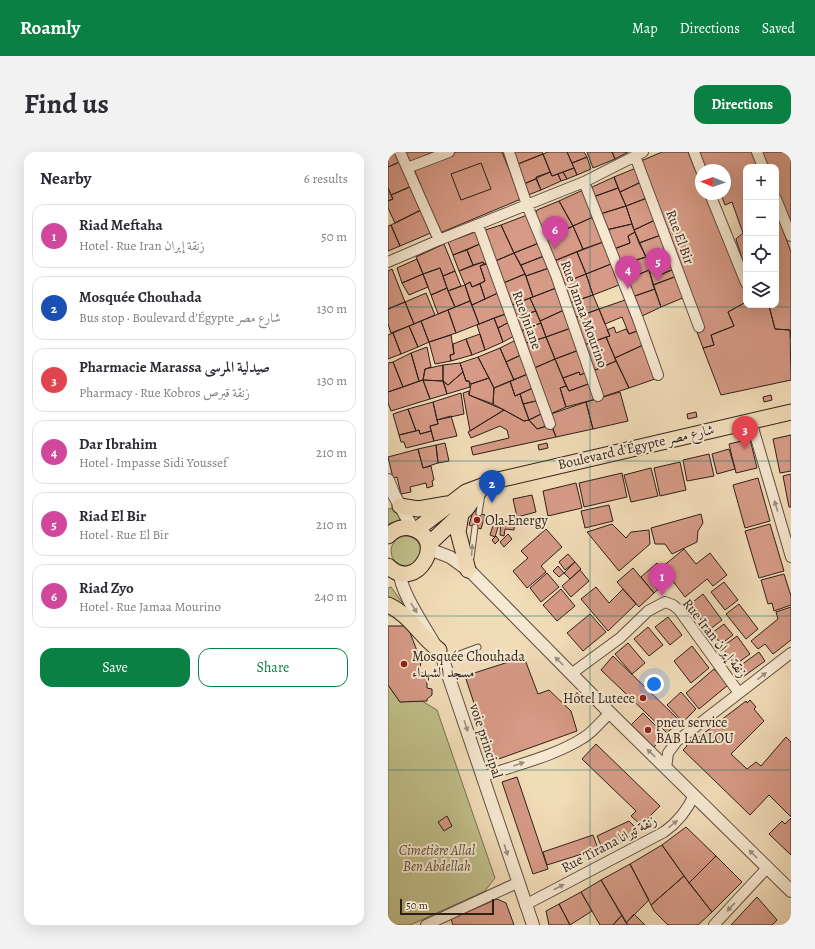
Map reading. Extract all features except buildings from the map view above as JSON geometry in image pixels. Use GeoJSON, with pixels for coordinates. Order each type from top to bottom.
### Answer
{"type":"FeatureCollection","features":[{"type":"Feature","properties":{"kind":"main road","name":"Boulevard d'Égypte شارع مصر"},"geometry":{"type":"LineString","coordinates":[[415,530],[466,492],[512,476],[791,412]]}},
{"type":"Feature","properties":{"kind":"main road"},"geometry":{"type":"LineString","coordinates":[[428,547],[461,514],[482,487]]}},
{"type":"Feature","properties":{"kind":"main road"},"geometry":{"type":"LineString","coordinates":[[400,506],[418,509],[450,503]]}},
{"type":"Feature","properties":{"kind":"main road"},"geometry":{"type":"LineString","coordinates":[[461,514],[458,532],[470,572]]}},
{"type":"Feature","properties":{"kind":"main road"},"geometry":{"type":"LineString","coordinates":[[388,536],[400,528],[415,530],[424,536],[428,547],[426,561],[418,570],[406,573],[393,571]]}},
{"type":"Feature","properties":{"kind":"main road"},"geometry":{"type":"LineString","coordinates":[[388,605],[403,615],[441,655]]}},
{"type":"Feature","properties":{"kind":"street"},"geometry":{"type":"LineString","coordinates":[[400,152],[439,240]]}},
{"type":"Feature","properties":{"kind":"street"},"geometry":{"type":"LineString","coordinates":[[408,168],[449,152]]}},
{"type":"Feature","properties":{"kind":"street","name":"Rue Jamaa Mourino"},"geometry":{"type":"LineString","coordinates":[[509,152],[527,205],[556,275],[598,396]]}},
{"type":"Feature","properties":{"kind":"street"},"geometry":{"type":"LineString","coordinates":[[694,152],[699,164]]}},
{"type":"Feature","properties":{"kind":"street"},"geometry":{"type":"LineString","coordinates":[[757,152],[762,164]]}},
{"type":"Feature","properties":{"kind":"street"},"geometry":{"type":"LineString","coordinates":[[388,262],[584,182],[639,154]]}},
{"type":"Feature","properties":{"kind":"street","name":"Rue El Bir"},"geometry":{"type":"LineString","coordinates":[[639,154],[699,327]]}},
{"type":"Feature","properties":{"kind":"street"},"geometry":{"type":"LineString","coordinates":[[584,182],[638,319],[658,375]]}},
{"type":"Feature","properties":{"kind":"street"},"geometry":{"type":"LineString","coordinates":[[712,200],[743,276]]}},
{"type":"Feature","properties":{"kind":"street"},"geometry":{"type":"LineString","coordinates":[[776,200],[791,236]]}},
{"type":"Feature","properties":{"kind":"street","name":"Rue Jniane"},"geometry":{"type":"LineString","coordinates":[[478,225],[550,424]]}},
{"type":"Feature","properties":{"kind":"street"},"geometry":{"type":"LineString","coordinates":[[751,421],[786,524],[791,557]]}},
{"type":"Feature","properties":{"kind":"street"},"geometry":{"type":"LineString","coordinates":[[388,480],[400,506],[415,530]]}},
{"type":"Feature","properties":{"kind":"street"},"geometry":{"type":"LineString","coordinates":[[428,547],[445,554],[470,572],[610,713],[791,891]]}},
{"type":"Feature","properties":{"kind":"street","name":"voie principal"},"geometry":{"type":"LineString","coordinates":[[393,571],[441,655],[532,925]]}},
{"type":"Feature","properties":{"kind":"street","name":"Rue Iran زنقة إيران"},"geometry":{"type":"LineString","coordinates":[[571,674],[620,638],[648,611],[665,602],[673,605],[679,610],[739,693]]}},
{"type":"Feature","properties":{"kind":"street"},"geometry":{"type":"LineString","coordinates":[[666,768],[668,753],[672,746],[791,653]]}},
{"type":"Feature","properties":{"kind":"street"},"geometry":{"type":"LineString","coordinates":[[482,777],[575,743],[584,737],[610,713]]}},
{"type":"Feature","properties":{"kind":"street","name":"Rue Tirana زنقة تيرانا"},"geometry":{"type":"LineString","coordinates":[[525,905],[664,832],[685,812],[694,795]]}},
{"type":"Feature","properties":{"kind":"street"},"geometry":{"type":"LineString","coordinates":[[714,925],[767,868]]}},
{"type":"Feature","properties":{"kind":"street"},"geometry":{"type":"LineString","coordinates":[[426,925],[517,883]]}},
{"type":"Feature","properties":{"kind":"lane"},"geometry":{"type":"LineString","coordinates":[[479,513],[482,498],[482,487]]}},
{"type":"Feature","properties":{"kind":"lane"},"geometry":{"type":"LineString","coordinates":[[470,572],[474,527]]}},
{"type":"Feature","properties":{"kind":"lane"},"geometry":{"type":"LineString","coordinates":[[441,655],[478,647]]}},
{"type":"Feature","properties":{"kind":"green space"},"geometry":{"type":"Polygon","coordinates":[[[396,508],[402,519],[388,524],[388,509],[396,508]]]}},
{"type":"Feature","properties":{"kind":"green space"},"geometry":{"type":"Polygon","coordinates":[[[406,536],[416,541],[421,551],[416,561],[406,566],[396,561],[391,551],[396,541],[406,536]]]}},
{"type":"Feature","properties":{"kind":"green space"},"geometry":{"type":"Polygon","coordinates":[[[391,587],[414,619],[388,600],[388,588],[391,587]]]}},
{"type":"Feature","properties":{"kind":"green space","name":"Cimetière Allal Ben Abdellah"},"geometry":{"type":"Polygon","coordinates":[[[388,685],[400,702],[422,701],[437,710],[495,878],[485,891],[410,925],[388,925],[388,685]]]}},
{"type":"Feature","properties":{"kind":"place","name":"Riad Zyo"},"geometry":{"type":"Point","coordinates":[555,249]}},
{"type":"Feature","properties":{"kind":"place","name":"Riad El Bir"},"geometry":{"type":"Point","coordinates":[658,281]}},
{"type":"Feature","properties":{"kind":"place","name":"Dar Ibrahim"},"geometry":{"type":"Point","coordinates":[628,289]}},
{"type":"Feature","properties":{"kind":"place","name":"Pharmacie Marassa صيدلية المرسى"},"geometry":{"type":"Point","coordinates":[745,449]}},
{"type":"Feature","properties":{"kind":"place","name":"Mosquée Chouhada"},"geometry":{"type":"Point","coordinates":[492,503]}},
{"type":"Feature","properties":{"kind":"place","name":"Ola Energy"},"geometry":{"type":"Point","coordinates":[477,520]}},
{"type":"Feature","properties":{"kind":"place","name":"Riad Meftaha"},"geometry":{"type":"Point","coordinates":[662,596]}},
{"type":"Feature","properties":{"kind":"place","name":"Mosquée Chouhada مسجد الشهداء"},"geometry":{"type":"Point","coordinates":[404,664]}},
{"type":"Feature","properties":{"kind":"place","name":"Hôtel Lutece"},"geometry":{"type":"Point","coordinates":[643,698]}},
{"type":"Feature","properties":{"kind":"place","name":"pneu service BAB LAALOU"},"geometry":{"type":"Point","coordinates":[648,730]}}]}
